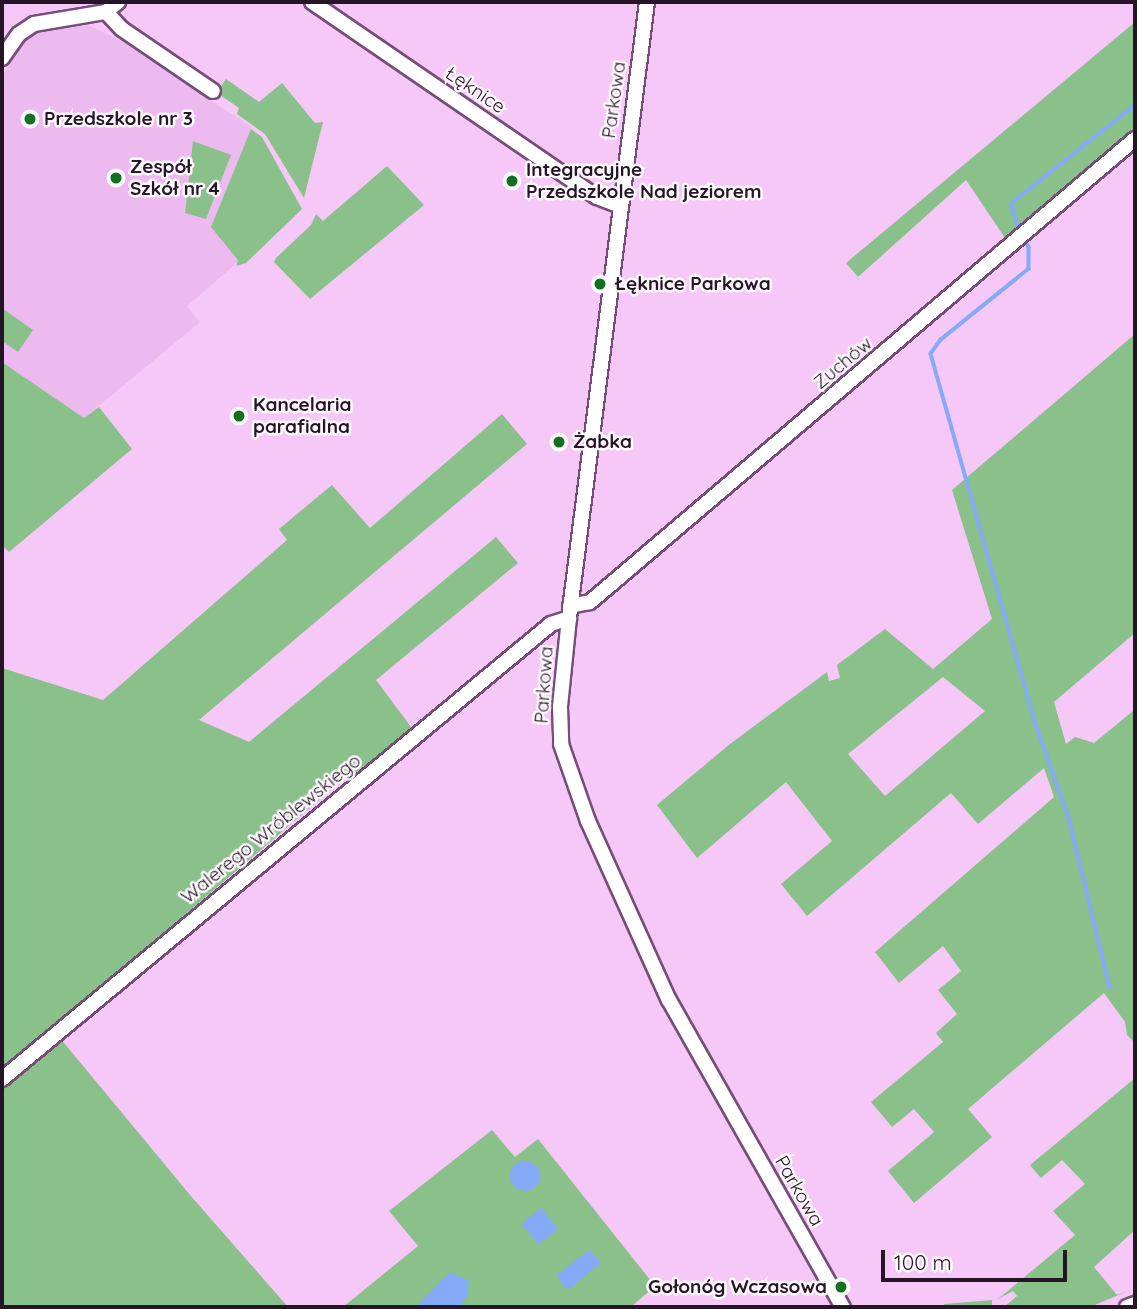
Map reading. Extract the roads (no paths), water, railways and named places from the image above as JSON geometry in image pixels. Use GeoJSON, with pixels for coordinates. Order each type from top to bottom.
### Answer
{"type":"FeatureCollection","features":[{"type":"Feature","properties":{"kind":"street"},"geometry":{"type":"LineString","coordinates":[[2,58],[19,34],[34,24],[106,12],[118,2]]}},
{"type":"Feature","properties":{"kind":"street","name":"Łęknice"},"geometry":{"type":"LineString","coordinates":[[312,2],[597,197],[620,206]]}},
{"type":"Feature","properties":{"kind":"street","name":"Parkowa"},"geometry":{"type":"LineString","coordinates":[[647,2],[570,612],[560,725],[573,784],[669,1000],[843,1307]]}},
{"type":"Feature","properties":{"kind":"street"},"geometry":{"type":"LineString","coordinates":[[106,12],[122,29],[213,91]]}},
{"type":"Feature","properties":{"kind":"street","name":"Zuchów"},"geometry":{"type":"LineString","coordinates":[[570,612],[590,602],[1135,139]]}},
{"type":"Feature","properties":{"kind":"street","name":"Walerego Wróblewskiego"},"geometry":{"type":"LineString","coordinates":[[2,1079],[551,624],[570,612]]}},
{"type":"Feature","properties":{"kind":"street"},"geometry":{"type":"LineString","coordinates":[[1127,1307],[1135,1304]]}},
{"type":"Feature","properties":{"kind":"water"},"geometry":{"type":"Polygon","coordinates":[[[525,1161],[536,1165],[540,1176],[536,1187],[525,1191],[514,1187],[510,1176],[514,1165],[525,1161]]]}},
{"type":"Feature","properties":{"kind":"water"},"geometry":{"type":"Polygon","coordinates":[[[541,1208],[558,1229],[539,1245],[522,1224],[541,1208]]]}},
{"type":"Feature","properties":{"kind":"water"},"geometry":{"type":"Polygon","coordinates":[[[589,1250],[601,1263],[569,1289],[564,1287],[557,1275],[589,1250]]]}},
{"type":"Feature","properties":{"kind":"water"},"geometry":{"type":"Polygon","coordinates":[[[450,1272],[469,1281],[467,1297],[459,1307],[416,1307],[450,1272]]]}},
{"type":"Feature","properties":{"kind":"waterway"},"geometry":{"type":"LineString","coordinates":[[1019,231],[1011,205],[1135,105]]}},
{"type":"Feature","properties":{"kind":"waterway"},"geometry":{"type":"LineString","coordinates":[[1023,238],[1029,247],[1029,269],[941,340],[931,354],[1034,719],[1069,818],[1110,988]]}},
{"type":"Feature","properties":{"kind":"place","name":"Przedszkole nr 3"},"geometry":{"type":"Point","coordinates":[30,119]}},
{"type":"Feature","properties":{"kind":"place","name":"Zespół Szkół nr 4"},"geometry":{"type":"Point","coordinates":[116,178]}},
{"type":"Feature","properties":{"kind":"place","name":"Integracyjne Przedszkole Nad jeziorem"},"geometry":{"type":"Point","coordinates":[512,181]}},
{"type":"Feature","properties":{"kind":"place","name":"Łęknice Parkowa"},"geometry":{"type":"Point","coordinates":[600,284]}},
{"type":"Feature","properties":{"kind":"place","name":"Kancelaria parafialna"},"geometry":{"type":"Point","coordinates":[239,416]}},
{"type":"Feature","properties":{"kind":"place","name":"Żabka"},"geometry":{"type":"Point","coordinates":[559,442]}},
{"type":"Feature","properties":{"kind":"place","name":"Gołonóg Wczasowa"},"geometry":{"type":"Point","coordinates":[841,1287]}}]}
